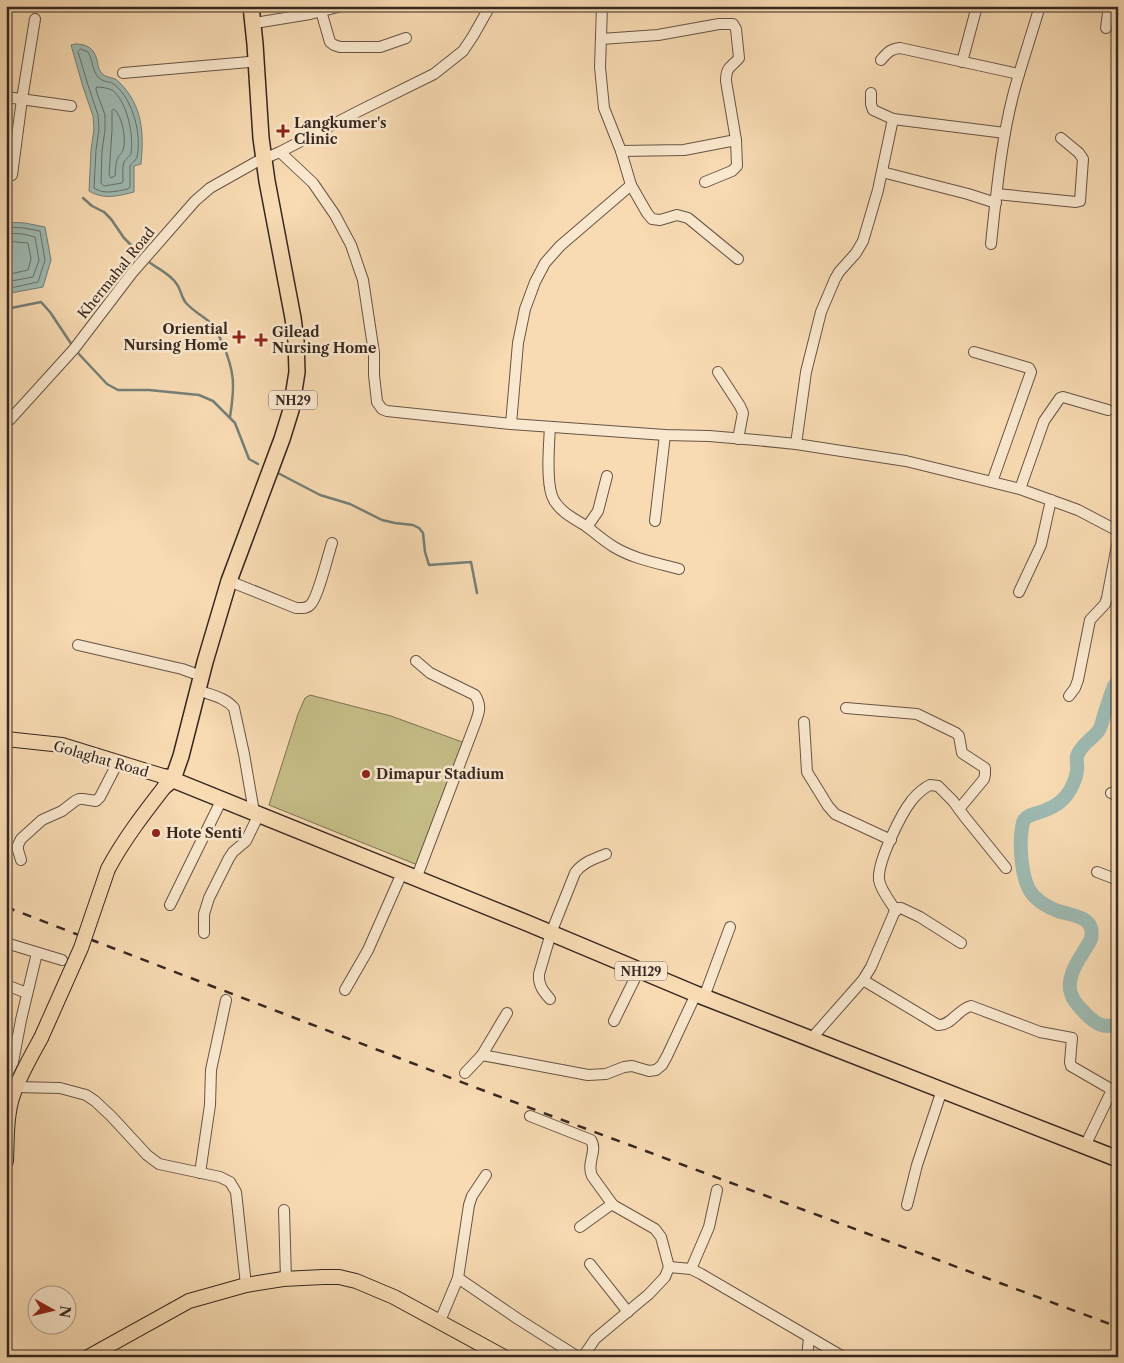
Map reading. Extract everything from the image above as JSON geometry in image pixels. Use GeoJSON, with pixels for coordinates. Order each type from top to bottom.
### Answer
{"type":"FeatureCollection","features":[{"type":"Feature","properties":{"kind":"highway","name":"NH29"},"geometry":{"type":"LineString","coordinates":[[168,781],[181,756],[229,581],[276,458],[291,410],[297,372],[293,318],[252,126],[250,62],[246,22],[251,10]]}},
{"type":"Feature","properties":{"kind":"highway","name":"NH29"},"geometry":{"type":"LineString","coordinates":[[168,781],[193,673],[207,624],[226,567],[270,454],[283,407],[290,369],[286,318],[268,230],[260,161],[259,117],[251,10]]}},
{"type":"Feature","properties":{"kind":"highway","name":"NH129"},"geometry":{"type":"LineString","coordinates":[[168,781],[257,813],[700,996],[1118,1159]]}},
{"type":"Feature","properties":{"kind":"main road","name":"Golaghat Road"},"geometry":{"type":"LineString","coordinates":[[6,739],[62,745],[118,762],[168,781]]}},
{"type":"Feature","properties":{"kind":"main road"},"geometry":{"type":"LineString","coordinates":[[6,1159],[8,1108],[12,1096],[41,1038],[81,948],[108,869],[116,852],[168,781]]}},
{"type":"Feature","properties":{"kind":"main road"},"geometry":{"type":"LineString","coordinates":[[88,1357],[188,1301],[246,1285],[286,1278],[339,1277],[356,1281],[394,1297],[504,1357]]}},
{"type":"Feature","properties":{"kind":"street"},"geometry":{"type":"LineString","coordinates":[[251,10],[261,22],[303,16],[342,6]]}},
{"type":"Feature","properties":{"kind":"street","name":"Khermahal Road"},"geometry":{"type":"LineString","coordinates":[[6,424],[74,349],[132,273],[195,200],[210,188],[260,161],[434,74],[463,51],[490,6]]}},
{"type":"Feature","properties":{"kind":"street"},"geometry":{"type":"LineString","coordinates":[[602,6],[600,67],[604,108],[621,151],[631,185],[647,214],[652,219],[660,220],[677,216],[688,218],[738,259]]}},
{"type":"Feature","properties":{"kind":"street"},"geometry":{"type":"LineString","coordinates":[[962,62],[977,6]]}},
{"type":"Feature","properties":{"kind":"street"},"geometry":{"type":"LineString","coordinates":[[991,244],[1005,133],[1019,74],[1040,6]]}},
{"type":"Feature","properties":{"kind":"street"},"geometry":{"type":"LineString","coordinates":[[1106,28],[1109,6]]}},
{"type":"Feature","properties":{"kind":"street"},"geometry":{"type":"LineString","coordinates":[[321,11],[330,42],[340,47],[380,46],[406,38]]}},
{"type":"Feature","properties":{"kind":"street"},"geometry":{"type":"LineString","coordinates":[[12,175],[35,19]]}},
{"type":"Feature","properties":{"kind":"street"},"geometry":{"type":"LineString","coordinates":[[601,38],[658,35],[719,24],[732,24],[736,29],[739,58],[728,67],[726,81],[736,140],[737,166],[732,171],[705,182]]}},
{"type":"Feature","properties":{"kind":"street"},"geometry":{"type":"LineString","coordinates":[[881,60],[889,51],[900,48],[1019,74]]}},
{"type":"Feature","properties":{"kind":"street"},"geometry":{"type":"LineString","coordinates":[[123,73],[250,62]]}},
{"type":"Feature","properties":{"kind":"street"},"geometry":{"type":"LineString","coordinates":[[871,93],[873,110],[893,119],[1005,133]]}},
{"type":"Feature","properties":{"kind":"street"},"geometry":{"type":"LineString","coordinates":[[6,97],[72,106]]}},
{"type":"Feature","properties":{"kind":"street"},"geometry":{"type":"LineString","coordinates":[[796,444],[806,372],[821,312],[839,272],[856,253],[863,241],[882,172],[893,119]]}},
{"type":"Feature","properties":{"kind":"street"},"geometry":{"type":"LineString","coordinates":[[882,172],[968,194],[996,198],[1080,201],[1083,160],[1079,153],[1061,138]]}},
{"type":"Feature","properties":{"kind":"street"},"geometry":{"type":"LineString","coordinates":[[621,151],[684,150],[736,140]]}},
{"type":"Feature","properties":{"kind":"street"},"geometry":{"type":"LineString","coordinates":[[280,152],[313,183],[335,215],[350,245],[363,280],[374,353],[377,402],[387,412],[511,424],[665,435],[709,436],[796,444],[906,461],[992,482],[1051,500],[1078,510],[1118,531]]}},
{"type":"Feature","properties":{"kind":"street"},"geometry":{"type":"LineString","coordinates":[[511,424],[518,343],[525,309],[535,282],[545,263],[560,246],[631,185]]}},
{"type":"Feature","properties":{"kind":"street"},"geometry":{"type":"LineString","coordinates":[[974,352],[1029,368],[1031,372],[992,482]]}},
{"type":"Feature","properties":{"kind":"street"},"geometry":{"type":"LineString","coordinates":[[718,372],[743,413],[738,439]]}},
{"type":"Feature","properties":{"kind":"street"},"geometry":{"type":"LineString","coordinates":[[1020,490],[1044,421],[1060,398],[1063,397],[1108,410]]}},
{"type":"Feature","properties":{"kind":"street"},"geometry":{"type":"LineString","coordinates":[[550,427],[551,494],[554,501],[578,522],[616,548],[640,559],[679,569]]}},
{"type":"Feature","properties":{"kind":"street"},"geometry":{"type":"LineString","coordinates":[[655,521],[665,435]]}},
{"type":"Feature","properties":{"kind":"street"},"geometry":{"type":"LineString","coordinates":[[587,527],[598,511],[607,476]]}},
{"type":"Feature","properties":{"kind":"street"},"geometry":{"type":"LineString","coordinates":[[1019,592],[1041,545],[1051,500]]}},
{"type":"Feature","properties":{"kind":"street"},"geometry":{"type":"LineString","coordinates":[[1069,696],[1078,680],[1090,620],[1105,604],[1107,598],[1118,540]]}},
{"type":"Feature","properties":{"kind":"street"},"geometry":{"type":"LineString","coordinates":[[229,581],[296,608],[306,608],[312,603],[314,598],[332,543]]}},
{"type":"Feature","properties":{"kind":"street"},"geometry":{"type":"LineString","coordinates":[[78,645],[193,673]]}},
{"type":"Feature","properties":{"kind":"street"},"geometry":{"type":"LineString","coordinates":[[345,990],[409,876],[479,712],[479,702],[475,696],[430,672],[416,661]]}},
{"type":"Feature","properties":{"kind":"street"},"geometry":{"type":"LineString","coordinates":[[198,690],[224,700],[234,708],[257,813],[246,841],[229,858],[209,898],[204,914],[204,933]]}},
{"type":"Feature","properties":{"kind":"street"},"geometry":{"type":"LineString","coordinates":[[846,708],[916,714],[956,733],[962,752],[985,768],[986,772],[984,778],[958,809]]}},
{"type":"Feature","properties":{"kind":"street"},"geometry":{"type":"LineString","coordinates":[[804,722],[808,772],[828,806],[835,814],[891,840]]}},
{"type":"Feature","properties":{"kind":"street"},"geometry":{"type":"LineString","coordinates":[[20,860],[18,846],[21,839],[42,820],[62,812],[75,801],[83,799],[96,801],[100,797],[118,762]]}},
{"type":"Feature","properties":{"kind":"street"},"geometry":{"type":"LineString","coordinates":[[896,911],[882,889],[879,876],[886,849],[909,805],[918,793],[930,785],[938,786],[945,791],[1006,868]]}},
{"type":"Feature","properties":{"kind":"street"},"geometry":{"type":"LineString","coordinates":[[170,905],[222,800]]}},
{"type":"Feature","properties":{"kind":"street"},"geometry":{"type":"LineString","coordinates":[[550,999],[540,986],[538,980],[550,933],[575,873],[589,861],[606,854]]}},
{"type":"Feature","properties":{"kind":"street"},"geometry":{"type":"LineString","coordinates":[[1097,872],[1118,880]]}},
{"type":"Feature","properties":{"kind":"street"},"geometry":{"type":"LineString","coordinates":[[810,1039],[862,980],[871,967],[899,908],[924,920],[961,943]]}},
{"type":"Feature","properties":{"kind":"street"},"geometry":{"type":"LineString","coordinates":[[482,1055],[588,1075],[606,1074],[632,1066],[649,1071],[656,1070],[662,1065],[700,996],[730,927]]}},
{"type":"Feature","properties":{"kind":"street"},"geometry":{"type":"LineString","coordinates":[[6,943],[62,960]]}},
{"type":"Feature","properties":{"kind":"street"},"geometry":{"type":"LineString","coordinates":[[6,1076],[13,1062],[37,953]]}},
{"type":"Feature","properties":{"kind":"street"},"geometry":{"type":"LineString","coordinates":[[614,1021],[639,970]]}},
{"type":"Feature","properties":{"kind":"street"},"geometry":{"type":"LineString","coordinates":[[862,980],[938,1025],[946,1024],[961,1010],[971,1006],[1040,1032],[1072,1038],[1071,1066],[1110,1088],[1111,1092],[1084,1146]]}},
{"type":"Feature","properties":{"kind":"street"},"geometry":{"type":"LineString","coordinates":[[6,985],[28,993]]}},
{"type":"Feature","properties":{"kind":"street"},"geometry":{"type":"LineString","coordinates":[[200,1173],[210,1105],[211,1070],[226,1000]]}},
{"type":"Feature","properties":{"kind":"street"},"geometry":{"type":"LineString","coordinates":[[465,1073],[482,1055],[507,1014]]}},
{"type":"Feature","properties":{"kind":"street"},"geometry":{"type":"LineString","coordinates":[[16,1087],[60,1088],[86,1095],[106,1112],[146,1155],[159,1164],[230,1182],[236,1192],[246,1285]]}},
{"type":"Feature","properties":{"kind":"street"},"geometry":{"type":"LineString","coordinates":[[906,1205],[916,1165],[942,1090]]}},
{"type":"Feature","properties":{"kind":"street"},"geometry":{"type":"LineString","coordinates":[[530,1116],[591,1140],[594,1147],[590,1164],[592,1176],[612,1204],[655,1229],[660,1237],[669,1267],[665,1276],[649,1294],[595,1339],[583,1357]]}},
{"type":"Feature","properties":{"kind":"street"},"geometry":{"type":"LineString","coordinates":[[440,1321],[458,1278],[468,1204],[486,1175]]}},
{"type":"Feature","properties":{"kind":"street"},"geometry":{"type":"LineString","coordinates":[[691,1269],[709,1227],[717,1190]]}},
{"type":"Feature","properties":{"kind":"street"},"geometry":{"type":"LineString","coordinates":[[580,1227],[612,1204]]}},
{"type":"Feature","properties":{"kind":"street"},"geometry":{"type":"LineString","coordinates":[[284,1210],[286,1278]]}},
{"type":"Feature","properties":{"kind":"street"},"geometry":{"type":"LineString","coordinates":[[590,1264],[628,1312]]}},
{"type":"Feature","properties":{"kind":"street"},"geometry":{"type":"LineString","coordinates":[[669,1267],[691,1269],[702,1274],[844,1357]]}},
{"type":"Feature","properties":{"kind":"street"},"geometry":{"type":"LineString","coordinates":[[458,1278],[578,1357]]}},
{"type":"Feature","properties":{"kind":"street"},"geometry":{"type":"LineString","coordinates":[[808,1357],[809,1338]]}},
{"type":"Feature","properties":{"kind":"shaded area","name":"Dimapur Stadium"},"geometry":{"type":"Polygon","coordinates":[[[310,695],[391,716],[465,743],[420,866],[269,805],[298,714],[305,698],[310,695]]]}},
{"type":"Feature","properties":{"kind":"water"},"geometry":{"type":"Polygon","coordinates":[[[71,45],[86,46],[92,50],[96,56],[100,71],[105,76],[119,82],[127,91],[137,110],[142,131],[142,153],[141,164],[134,166],[134,192],[117,196],[100,196],[89,191],[94,129],[93,116],[71,45]]]}},
{"type":"Feature","properties":{"kind":"water"},"geometry":{"type":"Polygon","coordinates":[[[6,222],[45,227],[51,260],[43,287],[6,294],[6,222]]]}},
{"type":"Feature","properties":{"kind":"waterway"},"geometry":{"type":"LineString","coordinates":[[1118,77],[1118,100]]}},
{"type":"Feature","properties":{"kind":"waterway"},"geometry":{"type":"LineString","coordinates":[[83,198],[92,206],[104,212],[124,238],[139,253]]}},
{"type":"Feature","properties":{"kind":"waterway"},"geometry":{"type":"LineString","coordinates":[[149,262],[167,274],[178,285],[186,303],[216,329],[232,371],[233,396],[230,417]]}},
{"type":"Feature","properties":{"kind":"waterway"},"geometry":{"type":"LineString","coordinates":[[6,309],[41,302],[72,345]]}},
{"type":"Feature","properties":{"kind":"waterway"},"geometry":{"type":"LineString","coordinates":[[77,352],[107,384],[118,390],[149,390],[199,395],[213,401],[235,423],[249,459],[258,464]]}},
{"type":"Feature","properties":{"kind":"waterway"},"geometry":{"type":"LineString","coordinates":[[276,472],[320,495],[350,504],[382,520],[413,525],[419,528],[423,533],[425,552],[429,565],[471,562],[477,593]]}},
{"type":"Feature","properties":{"kind":"waterway"},"geometry":{"type":"LineString","coordinates":[[1118,681],[1114,686],[1100,729],[1077,756],[1077,769],[1070,791],[1055,805],[1024,820],[1021,844],[1022,864],[1030,891],[1035,897],[1052,908],[1087,921],[1092,931],[1091,939],[1072,973],[1070,988],[1073,999],[1096,1022],[1106,1026],[1118,1024]]}},
{"type":"Feature","properties":{"kind":"railway"},"geometry":{"type":"LineString","coordinates":[[6,907],[490,1093],[1118,1327]]}},
{"type":"Feature","properties":{"kind":"place","name":"Langkumer's Clinic"},"geometry":{"type":"Point","coordinates":[283,131]}},
{"type":"Feature","properties":{"kind":"place","name":"Oriential Nursing Home"},"geometry":{"type":"Point","coordinates":[239,337]}},
{"type":"Feature","properties":{"kind":"place","name":"Gilead Nursing Home"},"geometry":{"type":"Point","coordinates":[261,340]}},
{"type":"Feature","properties":{"kind":"place","name":"Dimapur Stadium"},"geometry":{"type":"Point","coordinates":[366,774]}},
{"type":"Feature","properties":{"kind":"place","name":"Hote Senti"},"geometry":{"type":"Point","coordinates":[156,833]}}]}
